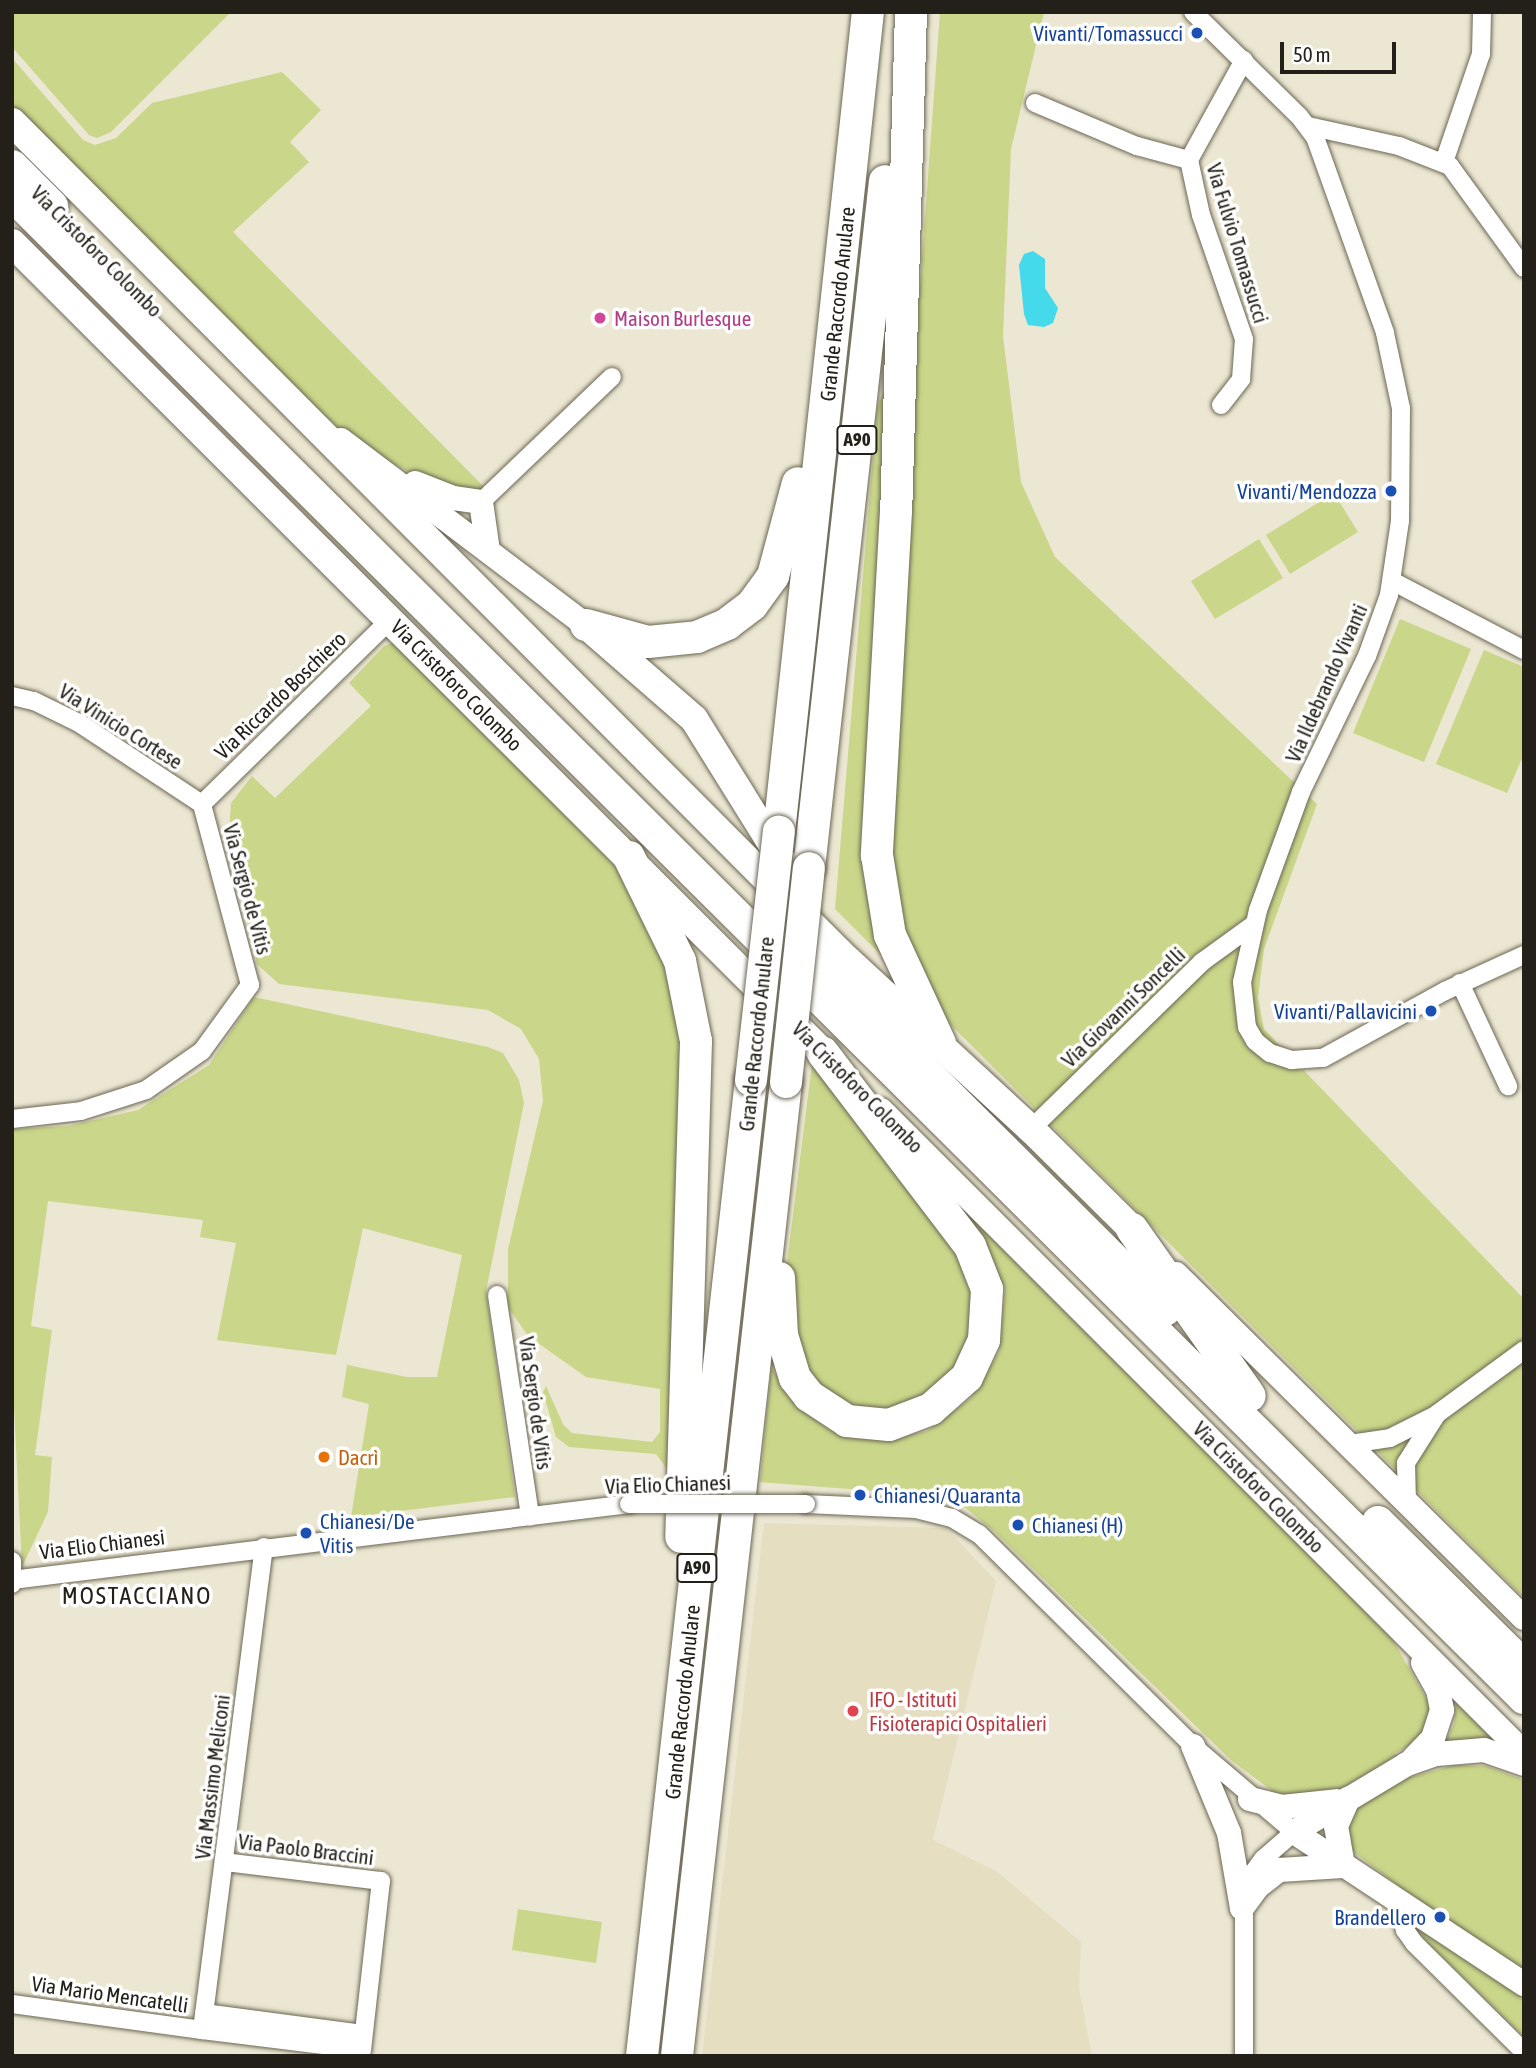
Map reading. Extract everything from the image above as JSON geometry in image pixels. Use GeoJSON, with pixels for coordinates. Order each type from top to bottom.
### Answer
{"type":"FeatureCollection","features":[{"type":"Feature","properties":{"kind":"highway","name":"Grande Raccordo Anulare"},"geometry":{"type":"LineString","coordinates":[[642,2056],[868,12]]}},
{"type":"Feature","properties":{"kind":"highway","name":"Grande Raccordo Anulare"},"geometry":{"type":"LineString","coordinates":[[680,2047],[903,12]]}},
{"type":"Feature","properties":{"kind":"highway"},"geometry":{"type":"LineString","coordinates":[[911,12],[896,511],[877,855],[890,935],[940,1043]]}},
{"type":"Feature","properties":{"kind":"highway","name":"Via Cristoforo Colombo"},"geometry":{"type":"LineString","coordinates":[[12,166],[1524,1666]]}},
{"type":"Feature","properties":{"kind":"highway","name":"Via Cristoforo Colombo"},"geometry":{"type":"LineString","coordinates":[[12,195],[1524,1698]]}},
{"type":"Feature","properties":{"kind":"highway"},"geometry":{"type":"LineString","coordinates":[[12,226],[51,254],[123,321],[163,345]]}},
{"type":"Feature","properties":{"kind":"highway"},"geometry":{"type":"LineString","coordinates":[[586,625],[627,640],[682,640],[727,624],[761,595],[786,541],[812,408],[834,325]]}},
{"type":"Feature","properties":{"kind":"highway"},"geometry":{"type":"LineString","coordinates":[[629,857],[680,961],[696,1041],[684,1378],[686,1670]]}},
{"type":"Feature","properties":{"kind":"highway"},"geometry":{"type":"LineString","coordinates":[[777,1163],[782,1335],[795,1378],[827,1411],[858,1424],[889,1425],[931,1409],[967,1377],[979,1353],[987,1323],[984,1276],[970,1246],[934,1195],[893,1148],[823,1053]]}},
{"type":"Feature","properties":{"kind":"highway"},"geometry":{"type":"LineString","coordinates":[[1132,1229],[1250,1395]]}},
{"type":"Feature","properties":{"kind":"highway"},"geometry":{"type":"LineString","coordinates":[[625,2056],[659,1905]]}},
{"type":"Feature","properties":{"kind":"main road","name":"Via Cristoforo Colombo"},"geometry":{"type":"LineString","coordinates":[[12,122],[303,410],[840,953],[1031,1129],[1524,1618]]}},
{"type":"Feature","properties":{"kind":"main road","name":"Via Cristoforo Colombo"},"geometry":{"type":"LineString","coordinates":[[12,243],[259,486],[1524,1753]]}},
{"type":"Feature","properties":{"kind":"main road"},"geometry":{"type":"LineString","coordinates":[[12,263],[208,455],[259,486]]}},
{"type":"Feature","properties":{"kind":"main road"},"geometry":{"type":"LineString","coordinates":[[303,410],[586,625],[694,719],[840,953]]}},
{"type":"Feature","properties":{"kind":"main road"},"geometry":{"type":"LineString","coordinates":[[383,470],[438,493],[481,502],[488,551]]}},
{"type":"Feature","properties":{"kind":"main road"},"geometry":{"type":"LineString","coordinates":[[1394,1620],[1428,1670],[1442,1704],[1433,1738],[1407,1764],[1294,1832],[1399,1905],[1524,1984]]}},
{"type":"Feature","properties":{"kind":"main road"},"geometry":{"type":"LineString","coordinates":[[1193,1746],[1228,1833],[1242,1908]]}},
{"type":"Feature","properties":{"kind":"main road"},"geometry":{"type":"LineString","coordinates":[[1407,1764],[1468,1749],[1493,1752],[1524,1764]]}},
{"type":"Feature","properties":{"kind":"main road"},"geometry":{"type":"LineString","coordinates":[[1250,1799],[1293,1807],[1348,1799]]}},
{"type":"Feature","properties":{"kind":"main road"},"geometry":{"type":"LineString","coordinates":[[1343,1866],[1336,1826],[1348,1799]]}},
{"type":"Feature","properties":{"kind":"main road"},"geometry":{"type":"LineString","coordinates":[[1242,1908],[1257,1887],[1279,1870],[1343,1866]]}},
{"type":"Feature","properties":{"kind":"street","name":"Via Ildebrando Vivanti"},"geometry":{"type":"LineString","coordinates":[[1193,12],[1308,126],[1329,170],[1398,381],[1401,494],[1392,581],[1377,634],[1305,783],[1253,925],[1242,982],[1245,1021],[1259,1045],[1286,1058],[1310,1060],[1341,1051],[1460,984],[1524,955]]}},
{"type":"Feature","properties":{"kind":"street"},"geometry":{"type":"LineString","coordinates":[[1444,162],[1483,48],[1482,12]]}},
{"type":"Feature","properties":{"kind":"street","name":"Via Fulvio Tomassucci"},"geometry":{"type":"LineString","coordinates":[[1220,405],[1241,379],[1244,339],[1201,215],[1189,160],[1244,60]]}},
{"type":"Feature","properties":{"kind":"street"},"geometry":{"type":"LineString","coordinates":[[1035,103],[1137,146],[1189,160]]}},
{"type":"Feature","properties":{"kind":"street"},"geometry":{"type":"LineString","coordinates":[[1308,126],[1399,146],[1444,162],[1465,180],[1524,268]]}},
{"type":"Feature","properties":{"kind":"street"},"geometry":{"type":"LineString","coordinates":[[481,502],[612,377]]}},
{"type":"Feature","properties":{"kind":"street"},"geometry":{"type":"LineString","coordinates":[[1392,581],[1524,650]]}},
{"type":"Feature","properties":{"kind":"street","name":"Via Riccardo Boschiero"},"geometry":{"type":"LineString","coordinates":[[202,804],[391,619]]}},
{"type":"Feature","properties":{"kind":"street","name":"Via Vinicio Cortese"},"geometry":{"type":"LineString","coordinates":[[12,696],[34,701],[79,723],[202,804]]}},
{"type":"Feature","properties":{"kind":"street","name":"Via Sergio de Vitis"},"geometry":{"type":"LineString","coordinates":[[12,1119],[81,1111],[146,1090],[202,1051],[250,985],[202,804]]}},
{"type":"Feature","properties":{"kind":"street","name":"Via Giovanni Soncelli"},"geometry":{"type":"LineString","coordinates":[[1031,1129],[1202,962],[1253,925]]}},
{"type":"Feature","properties":{"kind":"street"},"geometry":{"type":"LineString","coordinates":[[1460,984],[1508,1086]]}},
{"type":"Feature","properties":{"kind":"street","name":"Via Sergio de Vitis"},"geometry":{"type":"LineString","coordinates":[[497,1295],[530,1517]]}},
{"type":"Feature","properties":{"kind":"street"},"geometry":{"type":"LineString","coordinates":[[1350,1444],[1390,1438],[1437,1414],[1524,1350]]}},
{"type":"Feature","properties":{"kind":"street"},"geometry":{"type":"LineString","coordinates":[[1498,1371],[1524,1369]]}},
{"type":"Feature","properties":{"kind":"street"},"geometry":{"type":"LineString","coordinates":[[1407,1503],[1406,1463],[1437,1414]]}},
{"type":"Feature","properties":{"kind":"street","name":"Via Elio Chianesi"},"geometry":{"type":"LineString","coordinates":[[13,1581],[264,1547],[629,1504],[806,1504],[916,1509],[952,1518],[970,1528],[1193,1746],[1250,1799],[1294,1832]]}},
{"type":"Feature","properties":{"kind":"street","name":"Via Massimo Meliconi"},"geometry":{"type":"LineString","coordinates":[[203,2021],[264,1547]]}},
{"type":"Feature","properties":{"kind":"street"},"geometry":{"type":"LineString","coordinates":[[12,1561],[13,1581]]}},
{"type":"Feature","properties":{"kind":"street"},"geometry":{"type":"LineString","coordinates":[[1244,2056],[1242,1908],[1250,1874],[1294,1832]]}},
{"type":"Feature","properties":{"kind":"street","name":"Via Paolo Braccini"},"geometry":{"type":"LineString","coordinates":[[224,1862],[380,1881],[363,2042]]}},
{"type":"Feature","properties":{"kind":"street"},"geometry":{"type":"LineString","coordinates":[[1399,1905],[1405,1930],[1414,1943],[1524,2052]]}},
{"type":"Feature","properties":{"kind":"street","name":"Via Mario Mencatelli"},"geometry":{"type":"LineString","coordinates":[[12,2004],[203,2021],[363,2042]]}},
{"type":"Feature","properties":{"kind":"shaded area","name":"IFO - Istituti Fisioterapici Ospitalieri"},"geometry":{"type":"Polygon","coordinates":[[[764,1523],[946,1528],[996,1581],[933,1840],[996,1871],[1081,1942],[1079,1988],[1092,2056],[702,2056],[764,1523]]]}},
{"type":"Feature","properties":{"kind":"green space"},"geometry":{"type":"Polygon","coordinates":[[[12,12],[231,12],[111,132],[97,138],[89,135],[12,47],[12,12]]]}},
{"type":"Feature","properties":{"kind":"green space"},"geometry":{"type":"Polygon","coordinates":[[[940,12],[1044,12],[1011,149],[1003,336],[1021,482],[1055,557],[1317,804],[1264,949],[1258,998],[1264,1029],[1524,1299],[1524,1598],[835,909],[877,409],[920,286],[940,12]]]}},
{"type":"Feature","properties":{"kind":"green space"},"geometry":{"type":"Polygon","coordinates":[[[12,58],[83,140],[95,145],[116,138],[152,103],[282,72],[321,110],[290,142],[309,162],[233,232],[486,489],[480,493],[418,477],[360,446],[300,394],[12,107],[12,58]]]}},
{"type":"Feature","properties":{"kind":"green space"},"geometry":{"type":"Polygon","coordinates":[[[1334,493],[1358,532],[1290,574],[1266,535],[1334,493]]]}},
{"type":"Feature","properties":{"kind":"green space"},"geometry":{"type":"Polygon","coordinates":[[[1259,539],[1283,578],[1215,619],[1191,581],[1259,539]]]}},
{"type":"Feature","properties":{"kind":"green space"},"geometry":{"type":"Polygon","coordinates":[[[1400,619],[1471,649],[1424,762],[1353,733],[1400,619]]]}},
{"type":"Feature","properties":{"kind":"green space"},"geometry":{"type":"Polygon","coordinates":[[[394,642],[617,868],[649,914],[662,949],[680,1021],[683,1069],[667,1469],[656,1454],[569,1447],[556,1437],[543,1392],[546,1386],[563,1424],[572,1433],[652,1442],[660,1432],[660,1389],[586,1377],[528,1336],[508,1307],[508,1249],[543,1101],[539,1059],[521,1029],[488,1010],[279,984],[257,964],[229,832],[231,803],[252,776],[275,798],[371,706],[349,683],[384,646],[394,642]]]}},
{"type":"Feature","properties":{"kind":"green space"},"geometry":{"type":"Polygon","coordinates":[[[1484,650],[1524,667],[1524,754],[1507,793],[1436,764],[1484,650]]]}},
{"type":"Feature","properties":{"kind":"green space"},"geometry":{"type":"Polygon","coordinates":[[[254,997],[488,1047],[503,1053],[519,1080],[524,1103],[486,1291],[515,1497],[351,1517],[369,1404],[342,1397],[347,1365],[407,1377],[437,1377],[462,1255],[363,1228],[336,1355],[217,1340],[236,1243],[200,1237],[203,1220],[48,1201],[31,1326],[52,1330],[35,1455],[52,1457],[48,1512],[22,1567],[12,1367],[12,1129],[68,1126],[138,1110],[209,1065],[254,997]]]}},
{"type":"Feature","properties":{"kind":"green space"},"geometry":{"type":"Polygon","coordinates":[[[813,1056],[962,1251],[980,1325],[938,1397],[871,1417],[812,1387],[783,1295],[813,1056]]]}},
{"type":"Feature","properties":{"kind":"green space"},"geometry":{"type":"Polygon","coordinates":[[[952,1195],[1390,1635],[1431,1707],[1424,1738],[1395,1753],[1411,1777],[1455,1765],[1486,1766],[1524,1780],[1524,2037],[1424,1939],[1399,1886],[1231,1760],[995,1532],[952,1497],[760,1482],[771,1368],[800,1403],[888,1440],[927,1431],[971,1398],[999,1352],[1005,1289],[952,1195]]]}},
{"type":"Feature","properties":{"kind":"green space"},"geometry":{"type":"Polygon","coordinates":[[[1456,1701],[1497,1741],[1446,1741],[1454,1724],[1456,1701]]]}},
{"type":"Feature","properties":{"kind":"green space"},"geometry":{"type":"Polygon","coordinates":[[[518,1909],[602,1922],[596,1963],[512,1950],[518,1909]]]}},
{"type":"Feature","properties":{"kind":"water"},"geometry":{"type":"Polygon","coordinates":[[[1033,251],[1045,259],[1045,288],[1058,308],[1053,323],[1044,327],[1028,325],[1024,314],[1019,265],[1024,254],[1033,251]]]}},
{"type":"Feature","properties":{"kind":"place","name":"Vivanti/Tomassucci"},"geometry":{"type":"Point","coordinates":[1197,33]}},
{"type":"Feature","properties":{"kind":"place","name":"Maison Burlesque"},"geometry":{"type":"Point","coordinates":[600,318]}},
{"type":"Feature","properties":{"kind":"place","name":"Vivanti/Mendozza"},"geometry":{"type":"Point","coordinates":[1391,491]}},
{"type":"Feature","properties":{"kind":"place","name":"Vivanti/Pallavicini"},"geometry":{"type":"Point","coordinates":[1431,1011]}},
{"type":"Feature","properties":{"kind":"place","name":"Dacrì"},"geometry":{"type":"Point","coordinates":[324,1457]}},
{"type":"Feature","properties":{"kind":"place","name":"Chianesi/Quaranta"},"geometry":{"type":"Point","coordinates":[860,1495]}},
{"type":"Feature","properties":{"kind":"place","name":"Chianesi (H)"},"geometry":{"type":"Point","coordinates":[1018,1525]}},
{"type":"Feature","properties":{"kind":"place","name":"Chianesi/De Vitis"},"geometry":{"type":"Point","coordinates":[306,1533]}},
{"type":"Feature","properties":{"kind":"place","name":"IFO - Istituti Fisioterapici Ospitalieri"},"geometry":{"type":"Point","coordinates":[853,1711]}},
{"type":"Feature","properties":{"kind":"place","name":"Brandellero"},"geometry":{"type":"Point","coordinates":[1440,1917]}},
{"type":"Feature","properties":{"kind":"district","name":"MOSTACCIANO"},"geometry":{"type":"Point","coordinates":[137,1596]}}]}
